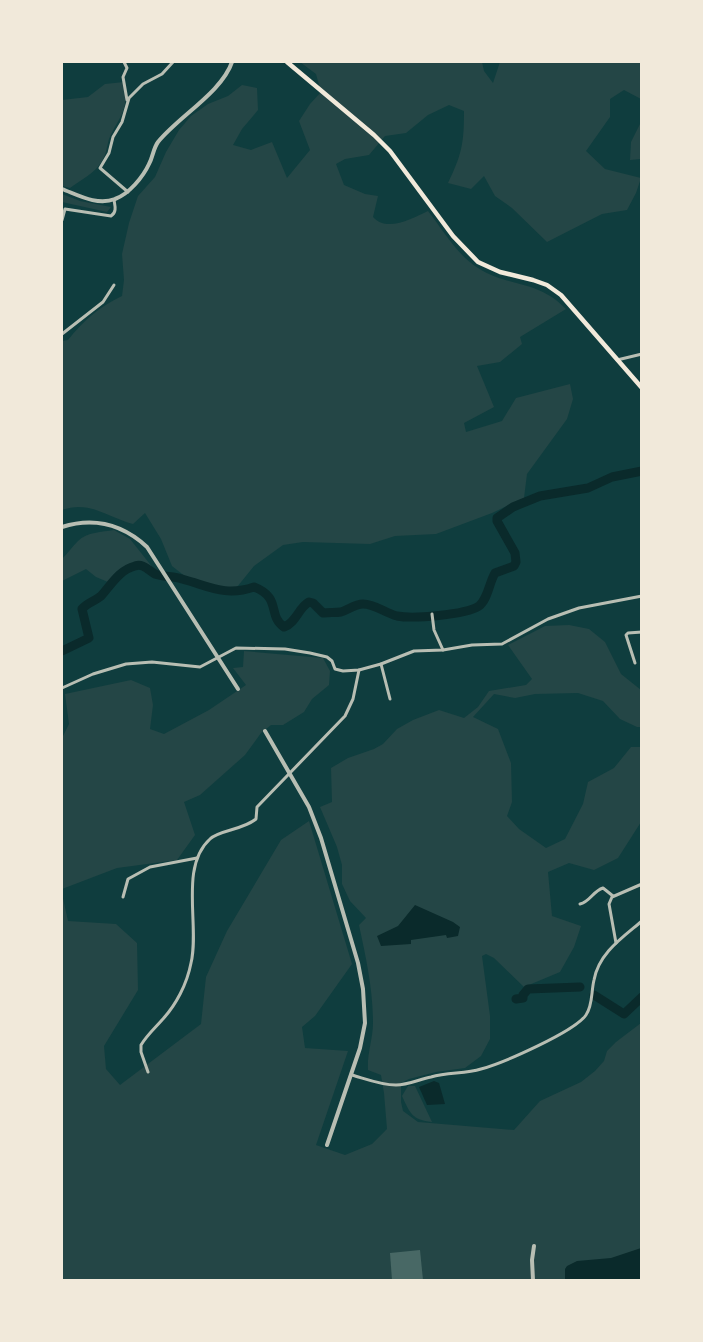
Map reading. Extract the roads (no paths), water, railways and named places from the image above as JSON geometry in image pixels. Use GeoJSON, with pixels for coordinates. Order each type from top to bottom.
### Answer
{"type":"FeatureCollection","features":[{"type":"Feature","properties":{"kind":"main road"},"geometry":{"type":"LineString","coordinates":[[287,62],[390,151],[466,251],[489,268],[547,285],[561,296],[642,388]]}},
{"type":"Feature","properties":{"kind":"street"},"geometry":{"type":"LineString","coordinates":[[124,62],[127,68],[123,77],[127,102],[123,122],[112,137],[109,153],[100,168],[128,192]]}},
{"type":"Feature","properties":{"kind":"street"},"geometry":{"type":"LineString","coordinates":[[127,102],[143,84],[162,74],[173,62]]}},
{"type":"Feature","properties":{"kind":"street"},"geometry":{"type":"LineString","coordinates":[[62,189],[104,202],[114,200],[128,192],[148,166],[160,141],[218,84],[232,62]]}},
{"type":"Feature","properties":{"kind":"street"},"geometry":{"type":"LineString","coordinates":[[62,220],[65,209],[111,216],[116,207],[114,200]]}},
{"type":"Feature","properties":{"kind":"street"},"geometry":{"type":"LineString","coordinates":[[62,334],[103,302],[114,285]]}},
{"type":"Feature","properties":{"kind":"street"},"geometry":{"type":"LineString","coordinates":[[618,360],[642,354]]}},
{"type":"Feature","properties":{"kind":"street"},"geometry":{"type":"LineString","coordinates":[[62,527],[89,522],[106,524],[135,536],[147,547],[238,689]]}},
{"type":"Feature","properties":{"kind":"street"},"geometry":{"type":"LineString","coordinates":[[62,688],[93,674],[126,664],[152,662],[200,667],[236,648],[285,649],[327,657],[332,661],[335,669],[359,670],[414,651],[502,644],[548,619],[579,608],[642,596]]}},
{"type":"Feature","properties":{"kind":"street"},"geometry":{"type":"LineString","coordinates":[[432,616],[434,630],[443,650]]}},
{"type":"Feature","properties":{"kind":"street"},"geometry":{"type":"LineString","coordinates":[[635,663],[626,635],[642,632]]}},
{"type":"Feature","properties":{"kind":"street"},"geometry":{"type":"LineString","coordinates":[[381,664],[390,699]]}},
{"type":"Feature","properties":{"kind":"street"},"geometry":{"type":"LineString","coordinates":[[148,1072],[141,1045],[178,997],[191,964],[194,934],[193,868],[197,858],[211,838],[249,825],[256,819],[257,807],[345,716],[359,670]]}},
{"type":"Feature","properties":{"kind":"street"},"geometry":{"type":"LineString","coordinates":[[266,731],[311,812],[321,838],[358,963],[365,1007],[365,1023],[360,1048],[327,1145]]}},
{"type":"Feature","properties":{"kind":"street"},"geometry":{"type":"LineString","coordinates":[[123,897],[128,879],[150,867],[197,858]]}},
{"type":"Feature","properties":{"kind":"street"},"geometry":{"type":"LineString","coordinates":[[616,943],[609,904],[613,896],[642,885]]}},
{"type":"Feature","properties":{"kind":"street"},"geometry":{"type":"LineString","coordinates":[[580,904],[603,888],[613,896]]}},
{"type":"Feature","properties":{"kind":"street"},"geometry":{"type":"LineString","coordinates":[[352,1074],[385,1084],[407,1084],[442,1074],[482,1069],[554,1037],[581,1022],[591,1006],[594,978],[607,951],[642,921]]}},
{"type":"Feature","properties":{"kind":"street"},"geometry":{"type":"LineString","coordinates":[[533,1281],[534,1245]]}},
{"type":"Feature","properties":{"kind":"waterway"},"geometry":{"type":"LineString","coordinates":[[62,651],[89,638],[82,609],[101,596],[124,571],[138,565],[158,575],[179,578],[226,591],[254,587],[268,596],[276,617],[284,627],[292,622],[309,602],[323,613],[341,612],[363,604],[405,617],[439,616],[463,612],[479,606],[495,573],[514,566],[516,562],[515,553],[497,518],[513,507],[540,496],[588,488],[612,477],[642,471]]}},
{"type":"Feature","properties":{"kind":"waterway"},"geometry":{"type":"LineString","coordinates":[[516,999],[523,998],[528,989],[580,987]]}},
{"type":"Feature","properties":{"kind":"waterway"},"geometry":{"type":"LineString","coordinates":[[594,995],[624,1014],[642,997]]}}]}
